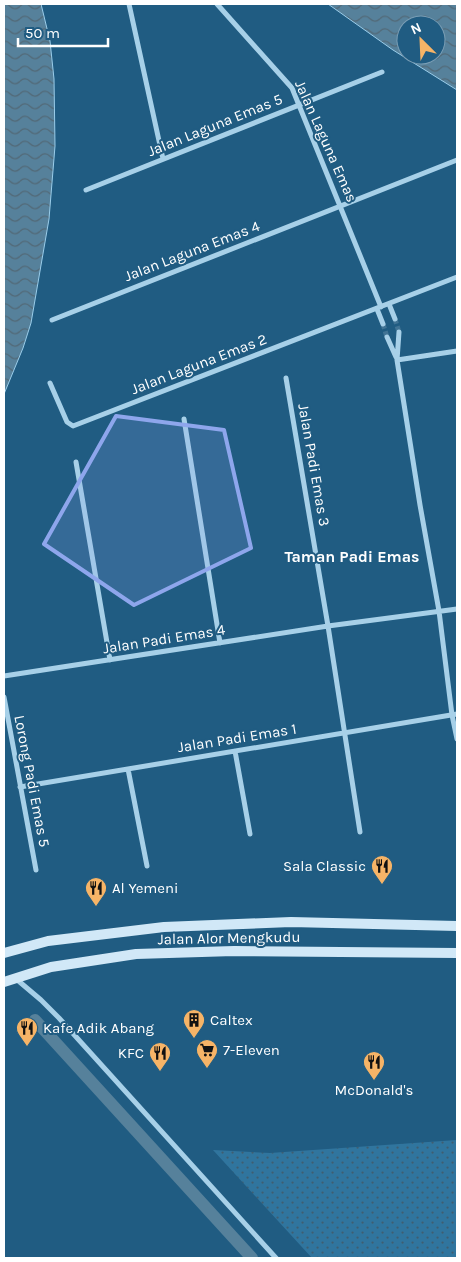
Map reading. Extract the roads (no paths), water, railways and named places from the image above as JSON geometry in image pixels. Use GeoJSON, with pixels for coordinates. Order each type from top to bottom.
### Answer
{"type":"FeatureCollection","features":[{"type":"Feature","properties":{"kind":"main road","name":"Jalan Alor Mengkudu"},"geometry":{"type":"LineString","coordinates":[[4,953],[48,941],[164,927],[291,922],[457,926]]}},
{"type":"Feature","properties":{"kind":"main road","name":"Jalan Alor Mengkudu"},"geometry":{"type":"LineString","coordinates":[[4,982],[35,971],[70,963],[136,954],[234,951],[457,953]]}},
{"type":"Feature","properties":{"kind":"street"},"geometry":{"type":"LineString","coordinates":[[129,4],[162,159]]}},
{"type":"Feature","properties":{"kind":"street","name":"Jalan Laguna Emas"},"geometry":{"type":"LineString","coordinates":[[217,4],[288,82],[342,206],[383,324]]}},
{"type":"Feature","properties":{"kind":"street","name":"Jalan Laguna Emas 5"},"geometry":{"type":"LineString","coordinates":[[86,190],[382,72]]}},
{"type":"Feature","properties":{"kind":"street","name":"Jalan Laguna Emas 4"},"geometry":{"type":"LineString","coordinates":[[52,320],[457,160]]}},
{"type":"Feature","properties":{"kind":"street"},"geometry":{"type":"LineString","coordinates":[[379,308],[457,277]]}},
{"type":"Feature","properties":{"kind":"street"},"geometry":{"type":"LineString","coordinates":[[389,304],[395,319]]}},
{"type":"Feature","properties":{"kind":"street","name":"Jalan Laguna Emas 2"},"geometry":{"type":"LineString","coordinates":[[50,382],[67,422],[73,426],[379,308]]}},
{"type":"Feature","properties":{"kind":"street"},"geometry":{"type":"LineString","coordinates":[[398,332],[397,360],[420,505],[440,611],[457,738]]}},
{"type":"Feature","properties":{"kind":"street"},"geometry":{"type":"LineString","coordinates":[[387,336],[397,360]]}},
{"type":"Feature","properties":{"kind":"street"},"geometry":{"type":"LineString","coordinates":[[397,360],[457,351]]}},
{"type":"Feature","properties":{"kind":"street","name":"Jalan Padi Emas 3"},"geometry":{"type":"LineString","coordinates":[[286,378],[328,626],[360,832]]}},
{"type":"Feature","properties":{"kind":"street"},"geometry":{"type":"LineString","coordinates":[[184,419],[220,642]]}},
{"type":"Feature","properties":{"kind":"street"},"geometry":{"type":"LineString","coordinates":[[76,462],[110,660]]}},
{"type":"Feature","properties":{"kind":"street","name":"Jalan Padi Emas 4"},"geometry":{"type":"LineString","coordinates":[[4,676],[328,626],[457,610]]}},
{"type":"Feature","properties":{"kind":"street","name":"Lorong Padi Emas 5"},"geometry":{"type":"LineString","coordinates":[[4,697],[36,870]]}},
{"type":"Feature","properties":{"kind":"street","name":"Jalan Padi Emas 1"},"geometry":{"type":"LineString","coordinates":[[20,787],[455,715]]}},
{"type":"Feature","properties":{"kind":"street"},"geometry":{"type":"LineString","coordinates":[[236,751],[250,834]]}},
{"type":"Feature","properties":{"kind":"street"},"geometry":{"type":"LineString","coordinates":[[128,769],[147,866]]}},
{"type":"Feature","properties":{"kind":"street"},"geometry":{"type":"LineString","coordinates":[[14,978],[59,1018],[276,1258]]}},
{"type":"Feature","properties":{"kind":"water"},"geometry":{"type":"Polygon","coordinates":[[[4,4],[41,4],[50,41],[54,79],[55,146],[49,219],[31,323],[4,394],[4,4]]]}},
{"type":"Feature","properties":{"kind":"water"},"geometry":{"type":"Polygon","coordinates":[[[328,4],[457,4],[457,90],[417,65],[446,65],[446,15],[396,15],[396,52],[328,4]]]}},
{"type":"Feature","properties":{"kind":"waterway"},"geometry":{"type":"LineString","coordinates":[[35,1020],[252,1258]]}},
{"type":"Feature","properties":{"kind":"tunnel"},"geometry":{"type":"LineString","coordinates":[[395,319],[399,332]]}},
{"type":"Feature","properties":{"kind":"tunnel"},"geometry":{"type":"LineString","coordinates":[[383,324],[387,337]]}},
{"type":"Feature","properties":{"kind":"place","name":"Sala Classic"},"geometry":{"type":"Point","coordinates":[382,885]}},
{"type":"Feature","properties":{"kind":"place","name":"Al Yemeni"},"geometry":{"type":"Point","coordinates":[96,907]}},
{"type":"Feature","properties":{"kind":"place","name":"Caltex"},"geometry":{"type":"Point","coordinates":[194,1039]}},
{"type":"Feature","properties":{"kind":"place","name":"Kafe Adik Abang"},"geometry":{"type":"Point","coordinates":[27,1047]}},
{"type":"Feature","properties":{"kind":"place","name":"7-Eleven"},"geometry":{"type":"Point","coordinates":[207,1069]}},
{"type":"Feature","properties":{"kind":"place","name":"KFC"},"geometry":{"type":"Point","coordinates":[160,1072]}},
{"type":"Feature","properties":{"kind":"place","name":"McDonald's"},"geometry":{"type":"Point","coordinates":[374,1081]}},
{"type":"Feature","properties":{"kind":"district","name":"Taman Padi Emas"},"geometry":{"type":"Point","coordinates":[352,556]}}]}
